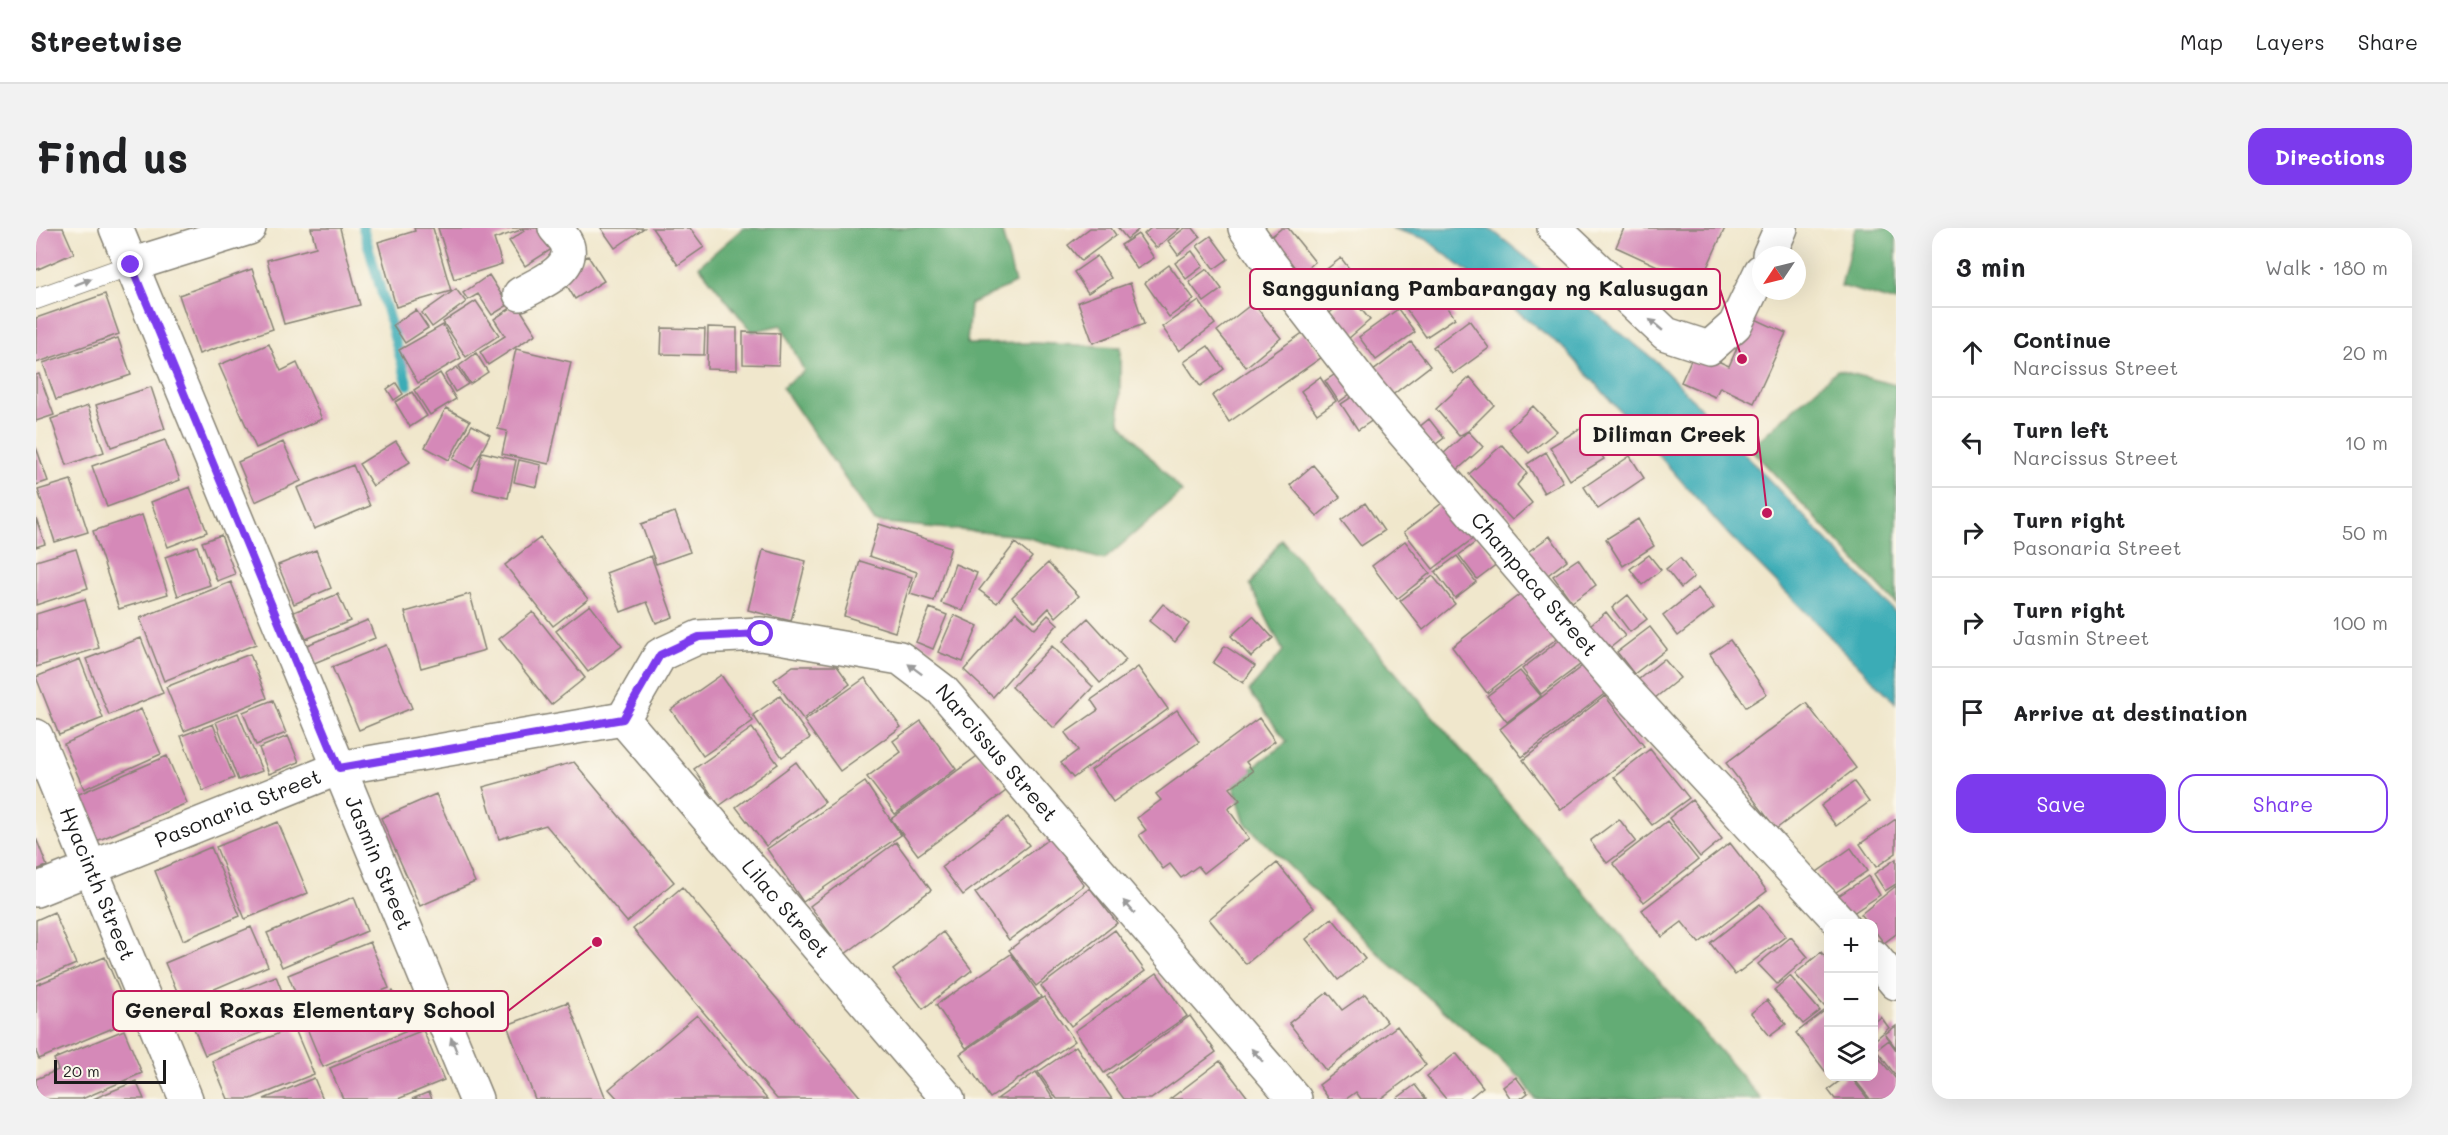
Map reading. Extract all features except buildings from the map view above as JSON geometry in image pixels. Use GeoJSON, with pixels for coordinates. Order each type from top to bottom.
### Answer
{"type":"FeatureCollection","features":[{"type":"Feature","properties":{"kind":"street","name":"Jasmin Street"},"geometry":{"type":"LineString","coordinates":[[116,228],[476,1099]]}},
{"type":"Feature","properties":{"kind":"street"},"geometry":{"type":"LineString","coordinates":[[131,265],[249,228]]}},
{"type":"Feature","properties":{"kind":"street"},"geometry":{"type":"LineString","coordinates":[[520,294],[560,271],[568,261],[568,246],[555,228]]}},
{"type":"Feature","properties":{"kind":"street","name":"Champaca Street"},"geometry":{"type":"LineString","coordinates":[[1245,228],[1369,392],[1607,670],[1837,919]]}},
{"type":"Feature","properties":{"kind":"street"},"geometry":{"type":"LineString","coordinates":[[1554,228],[1666,334],[1709,348],[1735,325],[1752,290]]}},
{"type":"Feature","properties":{"kind":"street"},"geometry":{"type":"LineString","coordinates":[[1772,246],[1781,228]]}},
{"type":"Feature","properties":{"kind":"street","name":"Narcissus Street"},"geometry":{"type":"LineString","coordinates":[[623,719],[660,655],[699,637],[761,634],[900,658],[942,690],[1295,1099]]}},
{"type":"Feature","properties":{"kind":"street","name":"Pasonaria Street"},"geometry":{"type":"LineString","coordinates":[[36,890],[339,768],[623,719]]}},
{"type":"Feature","properties":{"kind":"street","name":"Lilac Street"},"geometry":{"type":"LineString","coordinates":[[623,719],[948,1099]]}},
{"type":"Feature","properties":{"kind":"street","name":"Hyacinth Street"},"geometry":{"type":"LineString","coordinates":[[36,736],[186,1099]]}},
{"type":"Feature","properties":{"kind":"lane"},"geometry":{"type":"LineString","coordinates":[[36,299],[131,265]]}},
{"type":"Feature","properties":{"kind":"green space"},"geometry":{"type":"Polygon","coordinates":[[[743,228],[1001,228],[1015,283],[970,304],[967,344],[1033,343],[1120,347],[1120,422],[1182,492],[1104,560],[1022,536],[875,522],[782,387],[804,371],[781,325],[752,332],[699,266],[743,228]]]}},
{"type":"Feature","properties":{"kind":"green space"},"geometry":{"type":"Polygon","coordinates":[[[1855,228],[1896,228],[1896,302],[1841,286],[1855,228]]]}},
{"type":"Feature","properties":{"kind":"green space"},"geometry":{"type":"Polygon","coordinates":[[[1837,370],[1896,385],[1896,604],[1750,448],[1837,370]]]}},
{"type":"Feature","properties":{"kind":"green space"},"geometry":{"type":"Polygon","coordinates":[[[1281,539],[1761,1099],[1535,1099],[1523,1080],[1381,956],[1245,823],[1232,782],[1287,742],[1249,691],[1283,651],[1250,585],[1281,539]]]}},
{"type":"Feature","properties":{"kind":"water"},"geometry":{"type":"Polygon","coordinates":[[[1391,228],[1489,228],[1657,362],[1896,613],[1896,703],[1728,534],[1567,351],[1426,239],[1391,228]]]}},
{"type":"Feature","properties":{"kind":"waterway"},"geometry":{"type":"LineString","coordinates":[[363,228],[408,385]]}},
{"type":"Feature","properties":{"kind":"place","name":"Sangguniang Pambarangay ng Kalusugan"},"geometry":{"type":"Point","coordinates":[1742,359]}},
{"type":"Feature","properties":{"kind":"place","name":"Diliman Creek"},"geometry":{"type":"Point","coordinates":[1767,513]}},
{"type":"Feature","properties":{"kind":"place","name":"General Roxas Elementary School"},"geometry":{"type":"Point","coordinates":[597,942]}},
{"type":"Feature","properties":{"kind":"route"},"geometry":{"type":"LineString","coordinates":[[131,265],[339,768],[623,719],[660,655],[699,637],[761,634]]}}]}
